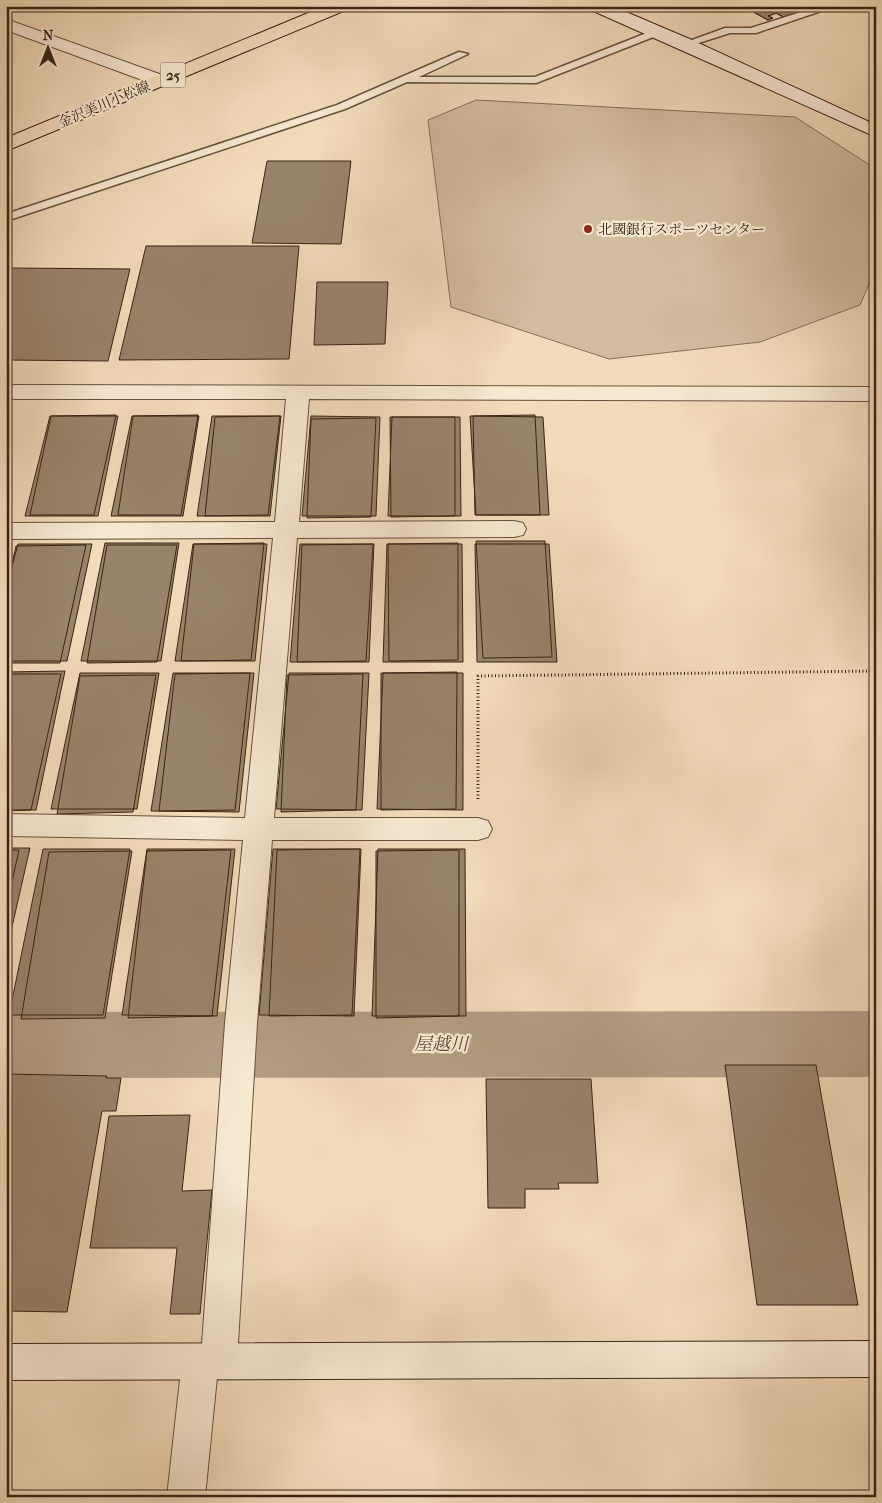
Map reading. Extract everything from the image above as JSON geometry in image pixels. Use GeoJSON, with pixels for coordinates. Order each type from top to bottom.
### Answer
{"type":"FeatureCollection","features":[{"type":"Feature","properties":{"kind":"main road","name":"金沢美川小松線"},"geometry":{"type":"LineString","coordinates":[[6,145],[340,6]]}},
{"type":"Feature","properties":{"kind":"street"},"geometry":{"type":"LineString","coordinates":[[597,6],[686,44],[876,132]]}},
{"type":"Feature","properties":{"kind":"street"},"geometry":{"type":"LineString","coordinates":[[6,24],[159,80]]}},
{"type":"Feature","properties":{"kind":"street"},"geometry":{"type":"LineString","coordinates":[[6,392],[876,394]]}},
{"type":"Feature","properties":{"kind":"street"},"geometry":{"type":"LineString","coordinates":[[186,1497],[210,1360],[240,1070],[241,1023],[298,393]]}},
{"type":"Feature","properties":{"kind":"street"},"geometry":{"type":"LineString","coordinates":[[6,530],[514,529]]}},
{"type":"Feature","properties":{"kind":"street"},"geometry":{"type":"LineString","coordinates":[[6,825],[258,829],[478,829]]}},
{"type":"Feature","properties":{"kind":"street"},"geometry":{"type":"LineString","coordinates":[[6,1362],[876,1359]]}},
{"type":"Feature","properties":{"kind":"lane"},"geometry":{"type":"LineString","coordinates":[[686,44],[729,30],[752,32],[831,6]]}},
{"type":"Feature","properties":{"kind":"lane"},"geometry":{"type":"LineString","coordinates":[[404,80],[536,80],[657,32]]}},
{"type":"Feature","properties":{"kind":"lane"},"geometry":{"type":"LineString","coordinates":[[6,218],[341,107],[463,54]]}},
{"type":"Feature","properties":{"kind":"path"},"geometry":{"type":"LineString","coordinates":[[478,829],[478,676],[876,671]]}},
{"type":"Feature","properties":{"kind":"shaded area"},"geometry":{"type":"Polygon","coordinates":[[[476,100],[795,117],[876,169],[876,268],[860,305],[760,342],[609,359],[451,307],[428,120],[476,100]]]}},
{"type":"Feature","properties":{"kind":"building"},"geometry":{"type":"Polygon","coordinates":[[[752,6],[816,6],[785,18],[776,13],[768,16],[773,18],[768,20],[746,8],[752,6]]]}},
{"type":"Feature","properties":{"kind":"building"},"geometry":{"type":"Polygon","coordinates":[[[752,6],[816,6],[785,18],[776,13],[768,16],[773,18],[768,20],[746,8],[752,6]]]}},
{"type":"Feature","properties":{"kind":"building"},"geometry":{"type":"Polygon","coordinates":[[[267,161],[351,161],[341,244],[252,243],[267,161]]]}},
{"type":"Feature","properties":{"kind":"building"},"geometry":{"type":"Polygon","coordinates":[[[146,246],[299,246],[289,359],[119,360],[146,246]]]}},
{"type":"Feature","properties":{"kind":"building"},"geometry":{"type":"Polygon","coordinates":[[[12,268],[130,269],[108,361],[6,360],[6,286],[12,268]]]}},
{"type":"Feature","properties":{"kind":"building"},"geometry":{"type":"Polygon","coordinates":[[[317,282],[388,282],[385,344],[314,345],[317,282]]]}},
{"type":"Feature","properties":{"kind":"building"},"geometry":{"type":"Polygon","coordinates":[[[116,415],[94,515],[30,515],[51,416],[116,415]]]}},
{"type":"Feature","properties":{"kind":"building"},"geometry":{"type":"Polygon","coordinates":[[[198,415],[181,515],[118,515],[133,416],[198,415]]]}},
{"type":"Feature","properties":{"kind":"building"},"geometry":{"type":"Polygon","coordinates":[[[535,415],[540,515],[476,515],[470,416],[535,415]]]}},
{"type":"Feature","properties":{"kind":"building"},"geometry":{"type":"Polygon","coordinates":[[[50,416],[118,416],[98,516],[25,516],[50,416]]]}},
{"type":"Feature","properties":{"kind":"building"},"geometry":{"type":"Polygon","coordinates":[[[132,416],[199,416],[183,516],[111,516],[132,416]]]}},
{"type":"Feature","properties":{"kind":"building"},"geometry":{"type":"Polygon","coordinates":[[[212,416],[281,416],[270,516],[197,516],[212,416]]]}},
{"type":"Feature","properties":{"kind":"building"},"geometry":{"type":"Polygon","coordinates":[[[280,416],[268,515],[205,516],[215,417],[280,416]]]}},
{"type":"Feature","properties":{"kind":"building"},"geometry":{"type":"Polygon","coordinates":[[[311,416],[380,417],[376,516],[302,516],[311,416]]]}},
{"type":"Feature","properties":{"kind":"building"},"geometry":{"type":"Polygon","coordinates":[[[473,416],[543,417],[549,515],[475,515],[473,416]]]}},
{"type":"Feature","properties":{"kind":"building"},"geometry":{"type":"Polygon","coordinates":[[[390,417],[455,417],[455,516],[391,517],[390,417]]]}},
{"type":"Feature","properties":{"kind":"building"},"geometry":{"type":"Polygon","coordinates":[[[392,417],[460,417],[461,516],[388,516],[392,417]]]}},
{"type":"Feature","properties":{"kind":"building"},"geometry":{"type":"Polygon","coordinates":[[[376,418],[371,517],[307,518],[311,419],[376,418]]]}},
{"type":"Feature","properties":{"kind":"building"},"geometry":{"type":"Polygon","coordinates":[[[476,541],[545,541],[552,657],[483,658],[476,541]]]}},
{"type":"Feature","properties":{"kind":"building"},"geometry":{"type":"Polygon","coordinates":[[[105,543],[179,543],[161,661],[81,661],[105,543]]]}},
{"type":"Feature","properties":{"kind":"building"},"geometry":{"type":"Polygon","coordinates":[[[264,543],[251,660],[181,661],[194,544],[264,543]]]}},
{"type":"Feature","properties":{"kind":"building"},"geometry":{"type":"Polygon","coordinates":[[[458,543],[458,660],[389,661],[388,544],[458,543]]]}},
{"type":"Feature","properties":{"kind":"building"},"geometry":{"type":"Polygon","coordinates":[[[18,544],[92,544],[67,661],[6,661],[6,589],[18,544]]]}},
{"type":"Feature","properties":{"kind":"building"},"geometry":{"type":"Polygon","coordinates":[[[193,544],[267,544],[255,661],[175,661],[193,544]]]}},
{"type":"Feature","properties":{"kind":"building"},"geometry":{"type":"Polygon","coordinates":[[[300,544],[374,544],[369,662],[290,662],[300,544]]]}},
{"type":"Feature","properties":{"kind":"building"},"geometry":{"type":"Polygon","coordinates":[[[373,544],[366,661],[297,662],[302,545],[373,544]]]}},
{"type":"Feature","properties":{"kind":"building"},"geometry":{"type":"Polygon","coordinates":[[[387,544],[462,544],[463,662],[383,662],[387,544]]]}},
{"type":"Feature","properties":{"kind":"building"},"geometry":{"type":"Polygon","coordinates":[[[475,544],[549,544],[557,662],[477,662],[475,544]]]}},
{"type":"Feature","properties":{"kind":"building"},"geometry":{"type":"Polygon","coordinates":[[[86,545],[60,663],[6,663],[6,589],[16,546],[86,545]]]}},
{"type":"Feature","properties":{"kind":"building"},"geometry":{"type":"Polygon","coordinates":[[[107,545],[177,545],[157,662],[87,663],[107,545]]]}},
{"type":"Feature","properties":{"kind":"building"},"geometry":{"type":"Polygon","coordinates":[[[65,671],[36,810],[6,810],[6,672],[65,671]]]}},
{"type":"Feature","properties":{"kind":"building"},"geometry":{"type":"Polygon","coordinates":[[[457,672],[456,809],[381,810],[381,673],[457,672]]]}},
{"type":"Feature","properties":{"kind":"building"},"geometry":{"type":"Polygon","coordinates":[[[80,673],[159,673],[137,809],[51,809],[80,673]]]}},
{"type":"Feature","properties":{"kind":"building"},"geometry":{"type":"Polygon","coordinates":[[[173,673],[254,673],[239,812],[151,811],[173,673]]]}},
{"type":"Feature","properties":{"kind":"building"},"geometry":{"type":"Polygon","coordinates":[[[250,673],[235,810],[159,811],[175,674],[250,673]]]}},
{"type":"Feature","properties":{"kind":"building"},"geometry":{"type":"Polygon","coordinates":[[[289,673],[369,673],[362,810],[276,809],[289,673]]]}},
{"type":"Feature","properties":{"kind":"building"},"geometry":{"type":"Polygon","coordinates":[[[383,673],[463,673],[463,810],[377,809],[383,673]]]}},
{"type":"Feature","properties":{"kind":"building"},"geometry":{"type":"Polygon","coordinates":[[[6,674],[61,674],[31,810],[6,811],[6,674]]]}},
{"type":"Feature","properties":{"kind":"building"},"geometry":{"type":"Polygon","coordinates":[[[363,674],[356,810],[281,812],[287,675],[363,674]]]}},
{"type":"Feature","properties":{"kind":"building"},"geometry":{"type":"Polygon","coordinates":[[[156,675],[133,812],[57,814],[80,676],[156,675]]]}},
{"type":"Feature","properties":{"kind":"building"},"geometry":{"type":"Polygon","coordinates":[[[6,848],[30,848],[6,953],[6,848]]]}},
{"type":"Feature","properties":{"kind":"building"},"geometry":{"type":"Polygon","coordinates":[[[43,849],[130,849],[103,1015],[9,1015],[43,849]]]}},
{"type":"Feature","properties":{"kind":"building"},"geometry":{"type":"Polygon","coordinates":[[[147,849],[235,849],[217,1016],[122,1015],[147,849]]]}},
{"type":"Feature","properties":{"kind":"building"},"geometry":{"type":"Polygon","coordinates":[[[273,849],[361,849],[354,1016],[259,1015],[273,849]]]}},
{"type":"Feature","properties":{"kind":"building"},"geometry":{"type":"Polygon","coordinates":[[[360,849],[352,1015],[269,1016],[277,850],[360,849]]]}},
{"type":"Feature","properties":{"kind":"building"},"geometry":{"type":"Polygon","coordinates":[[[378,849],[465,849],[466,1016],[372,1016],[378,849]]]}},
{"type":"Feature","properties":{"kind":"building"},"geometry":{"type":"Polygon","coordinates":[[[6,850],[19,850],[6,909],[6,850]]]}},
{"type":"Feature","properties":{"kind":"building"},"geometry":{"type":"Polygon","coordinates":[[[231,850],[212,1016],[128,1018],[147,851],[231,850]]]}},
{"type":"Feature","properties":{"kind":"building"},"geometry":{"type":"Polygon","coordinates":[[[459,850],[459,1016],[376,1018],[376,851],[459,850]]]}},
{"type":"Feature","properties":{"kind":"building"},"geometry":{"type":"Polygon","coordinates":[[[132,851],[105,1018],[21,1019],[49,852],[132,851]]]}},
{"type":"Feature","properties":{"kind":"building"},"geometry":{"type":"Polygon","coordinates":[[[725,1065],[816,1065],[858,1305],[757,1305],[725,1065]]]}},
{"type":"Feature","properties":{"kind":"building"},"geometry":{"type":"Polygon","coordinates":[[[6,1074],[107,1076],[106,1078],[121,1078],[116,1111],[102,1111],[67,1312],[6,1311],[6,1141],[10,1123],[6,1123],[6,1074]]]}},
{"type":"Feature","properties":{"kind":"building"},"geometry":{"type":"Polygon","coordinates":[[[486,1079],[591,1079],[598,1183],[558,1183],[559,1189],[525,1189],[525,1208],[488,1208],[486,1079]]]}},
{"type":"Feature","properties":{"kind":"building"},"geometry":{"type":"Polygon","coordinates":[[[190,1115],[182,1191],[212,1190],[200,1314],[170,1314],[177,1248],[90,1248],[109,1116],[190,1115]]]}},
{"type":"Feature","properties":{"kind":"waterway","name":"屋越川"},"geometry":{"type":"LineString","coordinates":[[6,1045],[876,1044]]}},
{"type":"Feature","properties":{"kind":"place","name":"北國銀行スポーツセンター"},"geometry":{"type":"Point","coordinates":[588,229]}}]}
